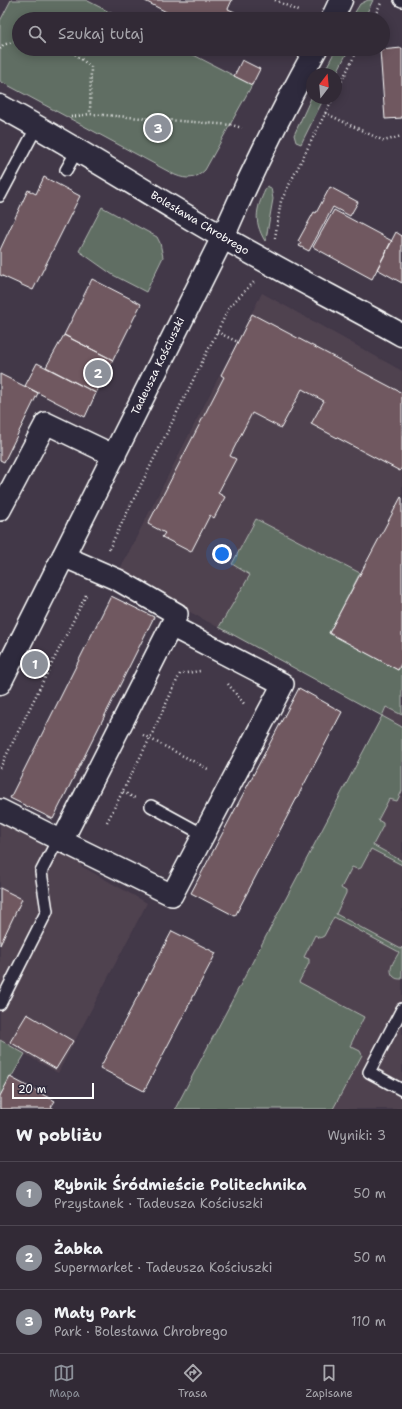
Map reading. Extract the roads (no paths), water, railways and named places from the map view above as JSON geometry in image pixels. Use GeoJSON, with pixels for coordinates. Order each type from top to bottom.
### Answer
{"type":"FeatureCollection","features":[{"type":"Feature","properties":{"kind":"street"},"geometry":{"type":"LineString","coordinates":[[335,12],[341,0]]}},
{"type":"Feature","properties":{"kind":"street","name":"Tadeusza Kościuszki"},"geometry":{"type":"LineString","coordinates":[[0,684],[5,660],[63,556],[114,456],[223,237],[254,167],[312,56]]}},
{"type":"Feature","properties":{"kind":"street","name":"Bolesława Chrobrego"},"geometry":{"type":"LineString","coordinates":[[0,106],[78,149],[223,237],[402,335]]}},
{"type":"Feature","properties":{"kind":"street"},"geometry":{"type":"LineString","coordinates":[[0,510],[46,423],[114,456]]}},
{"type":"Feature","properties":{"kind":"street"},"geometry":{"type":"LineString","coordinates":[[60,840],[122,724],[177,614],[118,580],[63,556]]}},
{"type":"Feature","properties":{"kind":"street"},"geometry":{"type":"LineString","coordinates":[[0,810],[172,895],[283,684],[171,626]]}},
{"type":"Feature","properties":{"kind":"lane"},"geometry":{"type":"LineString","coordinates":[[0,196],[37,126]]}},
{"type":"Feature","properties":{"kind":"lane"},"geometry":{"type":"LineString","coordinates":[[66,170],[78,149]]}},
{"type":"Feature","properties":{"kind":"lane"},"geometry":{"type":"LineString","coordinates":[[151,806],[204,835]]}},
{"type":"Feature","properties":{"kind":"lane"},"geometry":{"type":"LineString","coordinates":[[0,1004],[47,911],[41,872],[60,840]]}},
{"type":"Feature","properties":{"kind":"lane"},"geometry":{"type":"LineString","coordinates":[[402,1009],[369,1072],[402,1090]]}},
{"type":"Feature","properties":{"kind":"place","name":"Mały Park"},"geometry":{"type":"Point","coordinates":[158,128]}},
{"type":"Feature","properties":{"kind":"place","name":"Żabka"},"geometry":{"type":"Point","coordinates":[98,373]}},
{"type":"Feature","properties":{"kind":"place","name":"Rybnik Śródmieście Politechnika"},"geometry":{"type":"Point","coordinates":[35,664]}}]}
